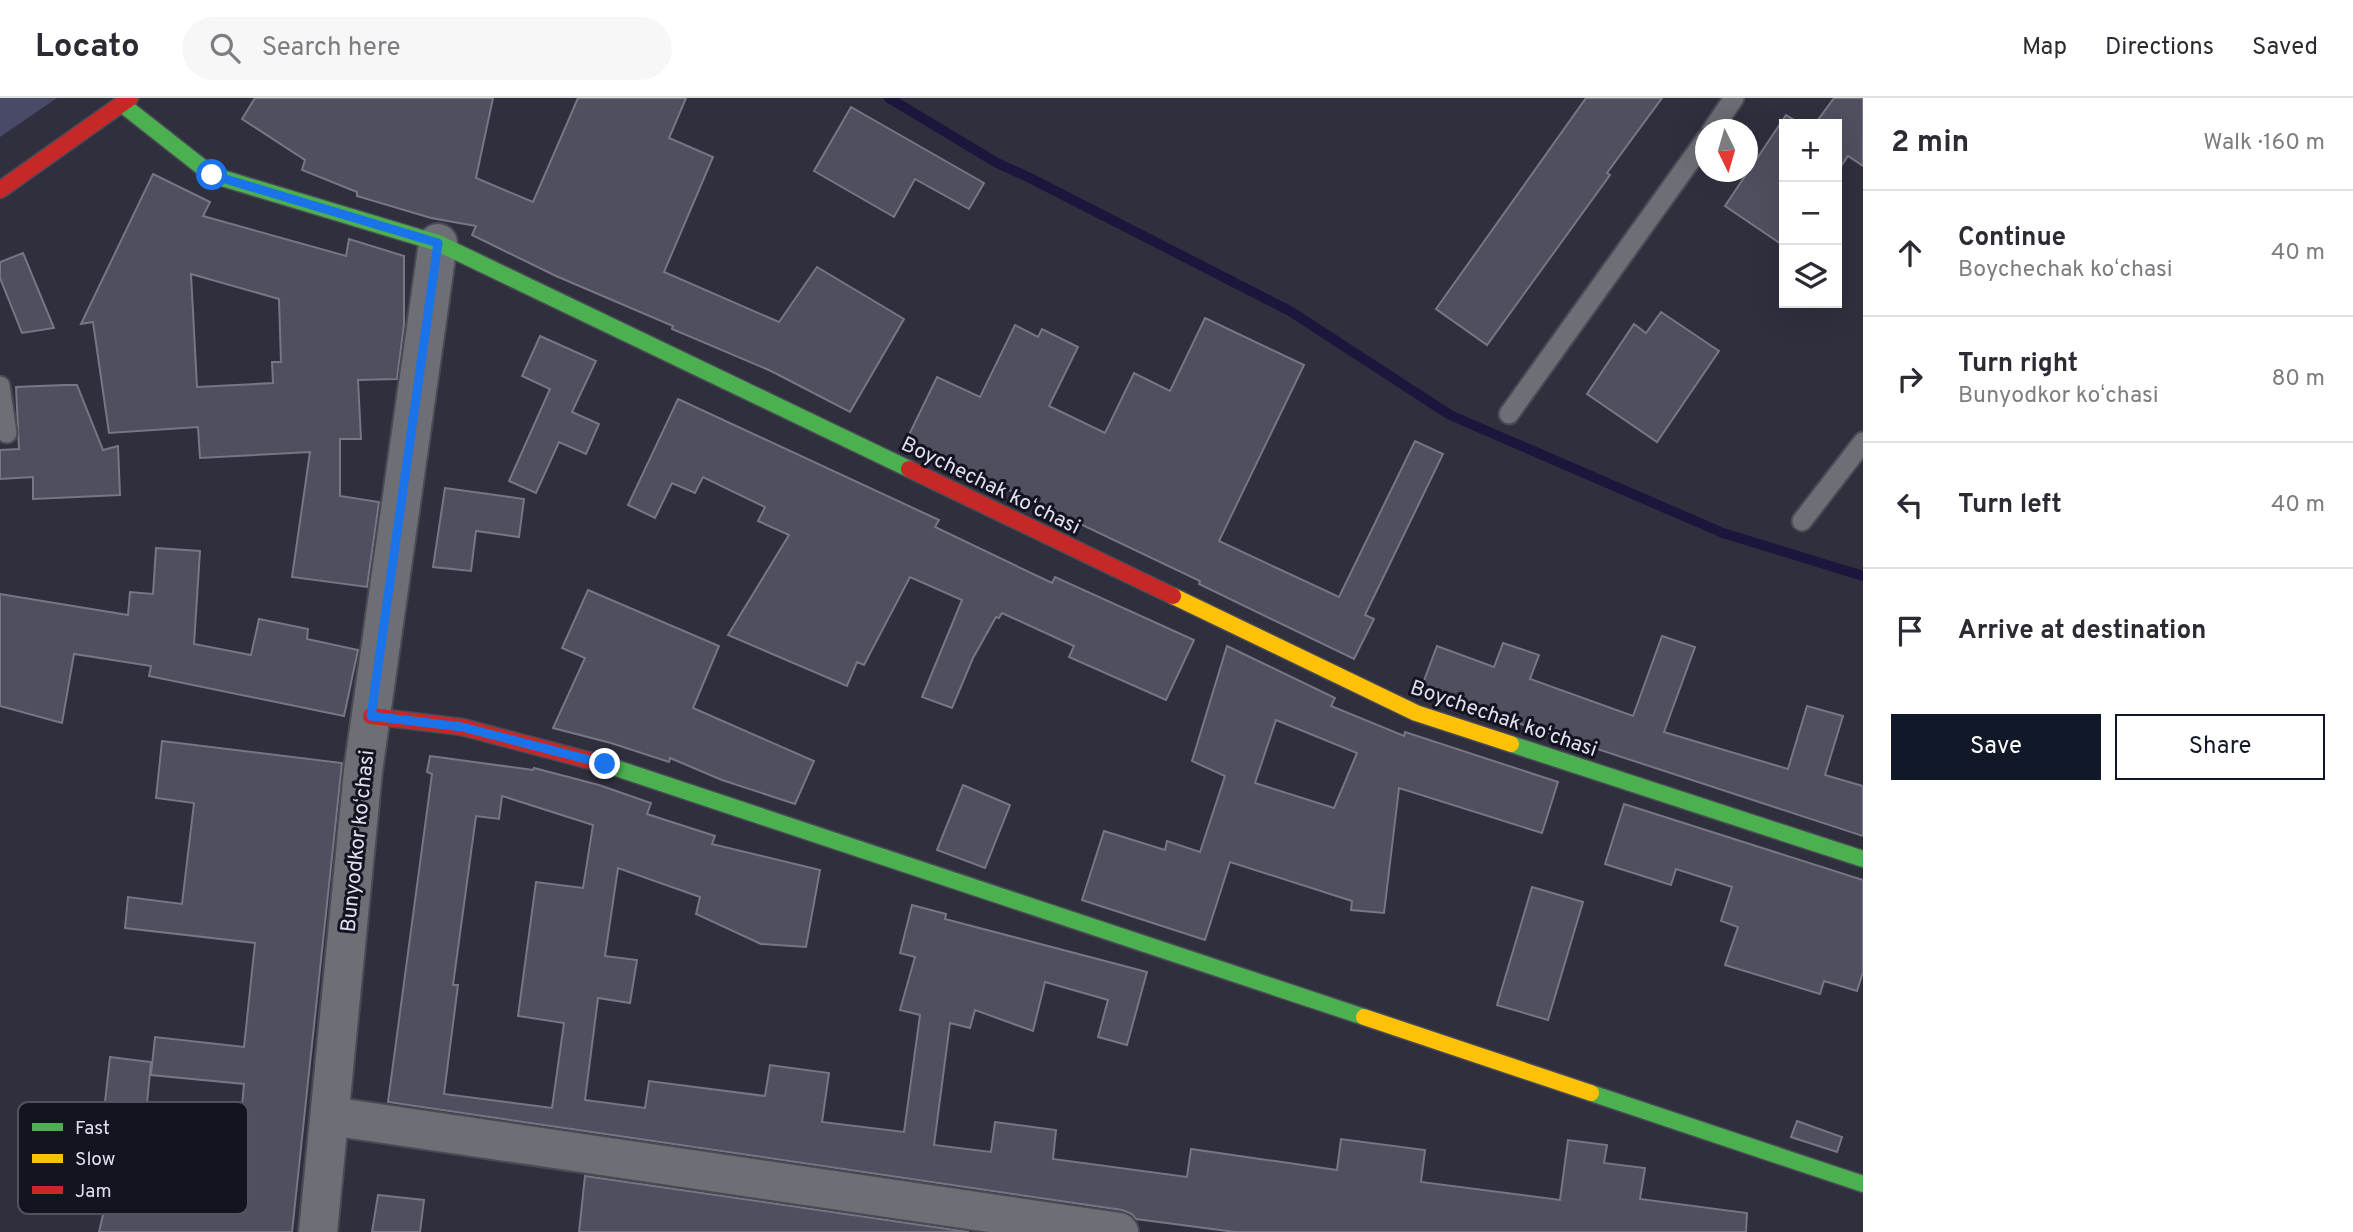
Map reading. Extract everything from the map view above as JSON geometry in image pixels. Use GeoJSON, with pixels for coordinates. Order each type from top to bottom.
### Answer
{"type":"FeatureCollection","features":[{"type":"Feature","properties":{"kind":"street"},"geometry":{"type":"LineString","coordinates":[[0,190],[127,102]]}},
{"type":"Feature","properties":{"kind":"street","name":"Boychechak koʻchasi"},"geometry":{"type":"LineString","coordinates":[[127,102],[212,175],[438,243],[1416,713],[1863,859]]}},
{"type":"Feature","properties":{"kind":"street","name":"Bunyodkor koʻchasi"},"geometry":{"type":"LineString","coordinates":[[318,1232],[363,771],[438,243]]}},
{"type":"Feature","properties":{"kind":"street"},"geometry":{"type":"LineString","coordinates":[[371,716],[462,727],[605,764],[1863,1184]]}},
{"type":"Feature","properties":{"kind":"street"},"geometry":{"type":"LineString","coordinates":[[330,1116],[1119,1232]]}},
{"type":"Feature","properties":{"kind":"lane"},"geometry":{"type":"LineString","coordinates":[[1720,119],[1734,98]]}},
{"type":"Feature","properties":{"kind":"lane"},"geometry":{"type":"LineString","coordinates":[[1509,414],[1695,154]]}},
{"type":"Feature","properties":{"kind":"lane"},"geometry":{"type":"LineString","coordinates":[[0,386],[7,433]]}},
{"type":"Feature","properties":{"kind":"lane"},"geometry":{"type":"LineString","coordinates":[[1802,521],[1863,442]]}},
{"type":"Feature","properties":{"kind":"shaded area"},"geometry":{"type":"Polygon","coordinates":[[[0,98],[57,98],[0,137],[0,98]]]}},
{"type":"Feature","properties":{"kind":"building"},"geometry":{"type":"Polygon","coordinates":[[[255,98],[493,98],[476,178],[533,202],[578,98],[686,98],[669,138],[713,157],[664,272],[779,322],[817,267],[904,319],[850,412],[771,371],[672,329],[673,326],[556,276],[472,235],[476,226],[431,218],[357,196],[357,192],[302,170],[305,160],[242,119],[255,98]]]}},
{"type":"Feature","properties":{"kind":"building"},"geometry":{"type":"Polygon","coordinates":[[[1586,98],[1662,98],[1487,345],[1436,309],[1586,98]]]}},
{"type":"Feature","properties":{"kind":"building"},"geometry":{"type":"Polygon","coordinates":[[[1834,98],[1863,98],[1863,166],[1848,156],[1842,165],[1842,119],[1819,119],[1834,98]]]}},
{"type":"Feature","properties":{"kind":"building"},"geometry":{"type":"Polygon","coordinates":[[[851,107],[984,183],[969,209],[915,179],[894,217],[814,171],[851,107]]]}},
{"type":"Feature","properties":{"kind":"building"},"geometry":{"type":"Polygon","coordinates":[[[1779,125],[1779,243],[1725,206],[1741,182],[1758,182],[1758,157],[1779,125]]]}},
{"type":"Feature","properties":{"kind":"building"},"geometry":{"type":"Polygon","coordinates":[[[153,174],[210,202],[203,216],[346,256],[349,239],[404,256],[404,325],[397,379],[358,380],[361,439],[340,439],[340,496],[379,502],[367,587],[292,577],[310,452],[200,458],[198,427],[109,433],[93,322],[81,324],[153,174]],[[191,274],[197,387],[273,383],[272,362],[281,362],[279,299],[191,274]]]}},
{"type":"Feature","properties":{"kind":"building"},"geometry":{"type":"Polygon","coordinates":[[[23,253],[54,328],[22,333],[0,278],[0,262],[23,253]]]}},
{"type":"Feature","properties":{"kind":"building"},"geometry":{"type":"Polygon","coordinates":[[[1661,312],[1719,351],[1657,442],[1587,394],[1634,324],[1646,333],[1661,312]]]}},
{"type":"Feature","properties":{"kind":"building"},"geometry":{"type":"Polygon","coordinates":[[[1205,318],[1304,365],[1219,541],[1339,597],[1415,441],[1443,454],[1365,615],[1374,619],[1354,659],[1199,584],[1200,581],[906,441],[937,377],[980,397],[1015,325],[1038,337],[1042,329],[1078,347],[1049,406],[1105,433],[1134,373],[1170,391],[1205,318]]]}},
{"type":"Feature","properties":{"kind":"building"},"geometry":{"type":"Polygon","coordinates":[[[540,336],[596,361],[572,412],[599,424],[586,454],[559,442],[536,493],[509,481],[550,389],[522,376],[540,336]]]}},
{"type":"Feature","properties":{"kind":"building"},"geometry":{"type":"Polygon","coordinates":[[[77,385],[103,450],[118,446],[120,495],[33,499],[33,477],[0,479],[0,450],[19,449],[16,387],[77,385]]]}},
{"type":"Feature","properties":{"kind":"building"},"geometry":{"type":"Polygon","coordinates":[[[678,399],[939,520],[935,527],[1052,583],[1055,577],[1194,640],[1166,700],[1069,657],[1074,646],[1002,613],[999,618],[996,617],[973,658],[952,708],[922,697],[962,600],[910,577],[864,665],[857,662],[847,686],[728,635],[789,535],[758,521],[765,507],[703,477],[695,493],[672,483],[655,518],[628,505],[678,399]]]}},
{"type":"Feature","properties":{"kind":"building"},"geometry":{"type":"Polygon","coordinates":[[[445,488],[524,499],[519,537],[476,531],[471,571],[433,567],[445,488]]]}},
{"type":"Feature","properties":{"kind":"building"},"geometry":{"type":"Polygon","coordinates":[[[156,548],[200,551],[194,644],[251,655],[259,619],[308,629],[307,639],[358,650],[344,716],[149,676],[151,666],[74,654],[62,723],[0,706],[0,594],[128,615],[130,592],[153,594],[156,548]]]}},
{"type":"Feature","properties":{"kind":"building"},"geometry":{"type":"Polygon","coordinates":[[[588,590],[719,646],[693,708],[814,761],[795,804],[722,780],[670,758],[669,762],[553,728],[585,658],[562,648],[588,590]]]}},
{"type":"Feature","properties":{"kind":"building"},"geometry":{"type":"Polygon","coordinates":[[[1662,636],[1695,647],[1664,732],[1788,769],[1807,706],[1843,716],[1825,775],[1863,786],[1863,836],[1420,691],[1437,646],[1494,667],[1503,643],[1539,655],[1530,679],[1633,716],[1662,636]]]}},
{"type":"Feature","properties":{"kind":"building"},"geometry":{"type":"Polygon","coordinates":[[[1227,646],[1335,698],[1331,706],[1404,736],[1405,732],[1558,782],[1542,833],[1399,788],[1384,913],[1351,910],[1352,901],[1230,862],[1205,940],[1082,900],[1104,831],[1165,850],[1167,841],[1200,852],[1225,776],[1192,761],[1227,646]],[[1276,720],[1255,783],[1334,808],[1357,753],[1276,720]]]}},
{"type":"Feature","properties":{"kind":"building"},"geometry":{"type":"Polygon","coordinates":[[[162,741],[342,763],[292,1232],[99,1232],[103,1214],[248,1214],[248,1102],[242,1102],[244,1084],[151,1075],[155,1037],[244,1047],[255,943],[125,928],[128,897],[182,904],[194,803],[156,798],[162,741]]]}},
{"type":"Feature","properties":{"kind":"building"},"geometry":{"type":"Polygon","coordinates":[[[430,756],[533,770],[534,768],[599,785],[651,803],[647,814],[715,836],[712,844],[820,870],[806,947],[761,944],[696,914],[700,897],[618,868],[605,956],[637,960],[630,1003],[598,998],[585,1100],[645,1108],[649,1081],[765,1096],[770,1065],[829,1073],[822,1122],[904,1132],[920,1015],[900,1010],[915,957],[900,953],[912,905],[946,914],[945,919],[1147,972],[1127,1045],[1098,1037],[1108,1000],[1045,982],[1033,1031],[975,1010],[970,1028],[950,1023],[934,1145],[991,1152],[995,1122],[1056,1130],[1053,1159],[1187,1177],[1191,1149],[1337,1170],[1341,1139],[1425,1150],[1421,1182],[1560,1200],[1568,1140],[1607,1145],[1604,1163],[1645,1168],[1640,1199],[1747,1213],[1746,1232],[1235,1232],[1136,1219],[1122,1210],[388,1102],[432,774],[427,772],[430,756]],[[502,796],[499,819],[476,816],[453,985],[458,985],[444,1094],[552,1108],[564,1023],[518,1016],[536,882],[583,888],[593,825],[502,796]]]}},
{"type":"Feature","properties":{"kind":"building"},"geometry":{"type":"Polygon","coordinates":[[[963,785],[1010,805],[985,868],[937,850],[963,785]]]}},
{"type":"Feature","properties":{"kind":"building"},"geometry":{"type":"Polygon","coordinates":[[[1624,804],[1863,880],[1863,972],[1857,991],[1824,981],[1820,994],[1725,965],[1738,927],[1721,921],[1732,887],[1676,869],[1671,885],[1605,864],[1624,804]]]}},
{"type":"Feature","properties":{"kind":"building"},"geometry":{"type":"Polygon","coordinates":[[[1532,887],[1583,902],[1548,1020],[1497,1005],[1532,887]]]}},
{"type":"Feature","properties":{"kind":"building"},"geometry":{"type":"Polygon","coordinates":[[[110,1057],[151,1062],[147,1102],[105,1102],[110,1057]]]}},
{"type":"Feature","properties":{"kind":"building"},"geometry":{"type":"Polygon","coordinates":[[[1797,1121],[1842,1137],[1837,1152],[1791,1137],[1797,1121]]]}},
{"type":"Feature","properties":{"kind":"building"},"geometry":{"type":"Polygon","coordinates":[[[585,1176],[969,1232],[579,1232],[585,1176]]]}},
{"type":"Feature","properties":{"kind":"building"},"geometry":{"type":"Polygon","coordinates":[[[378,1195],[424,1200],[420,1232],[372,1232],[378,1195]]]}},
{"type":"Feature","properties":{"kind":"waterway"},"geometry":{"type":"LineString","coordinates":[[889,98],[997,163],[1290,311],[1450,415],[1723,533],[1863,576]]}},
{"type":"Feature","properties":{"kind":"traffic: fast"},"geometry":{"type":"LineString","coordinates":[[123,105],[212,175],[438,243],[909,469]]}},
{"type":"Feature","properties":{"kind":"traffic: fast"},"geometry":{"type":"LineString","coordinates":[[1511,744],[1863,859]]}},
{"type":"Feature","properties":{"kind":"traffic: fast"},"geometry":{"type":"LineString","coordinates":[[610,766],[1364,1017]]}},
{"type":"Feature","properties":{"kind":"traffic: fast"},"geometry":{"type":"LineString","coordinates":[[1591,1093],[1863,1184]]}},
{"type":"Feature","properties":{"kind":"traffic: slow"},"geometry":{"type":"LineString","coordinates":[[1173,596],[1416,713],[1511,744]]}},
{"type":"Feature","properties":{"kind":"traffic: slow"},"geometry":{"type":"LineString","coordinates":[[1364,1017],[1591,1093]]}},
{"type":"Feature","properties":{"kind":"traffic: jam"},"geometry":{"type":"LineString","coordinates":[[0,190],[130,98]]}},
{"type":"Feature","properties":{"kind":"traffic: jam"},"geometry":{"type":"LineString","coordinates":[[909,469],[1173,596]]}},
{"type":"Feature","properties":{"kind":"traffic: jam"},"geometry":{"type":"LineString","coordinates":[[371,716],[462,727],[610,766]]}},
{"type":"Feature","properties":{"kind":"route"},"geometry":{"type":"LineString","coordinates":[[212,175],[438,243],[371,716],[462,727],[605,764]]}}]}
